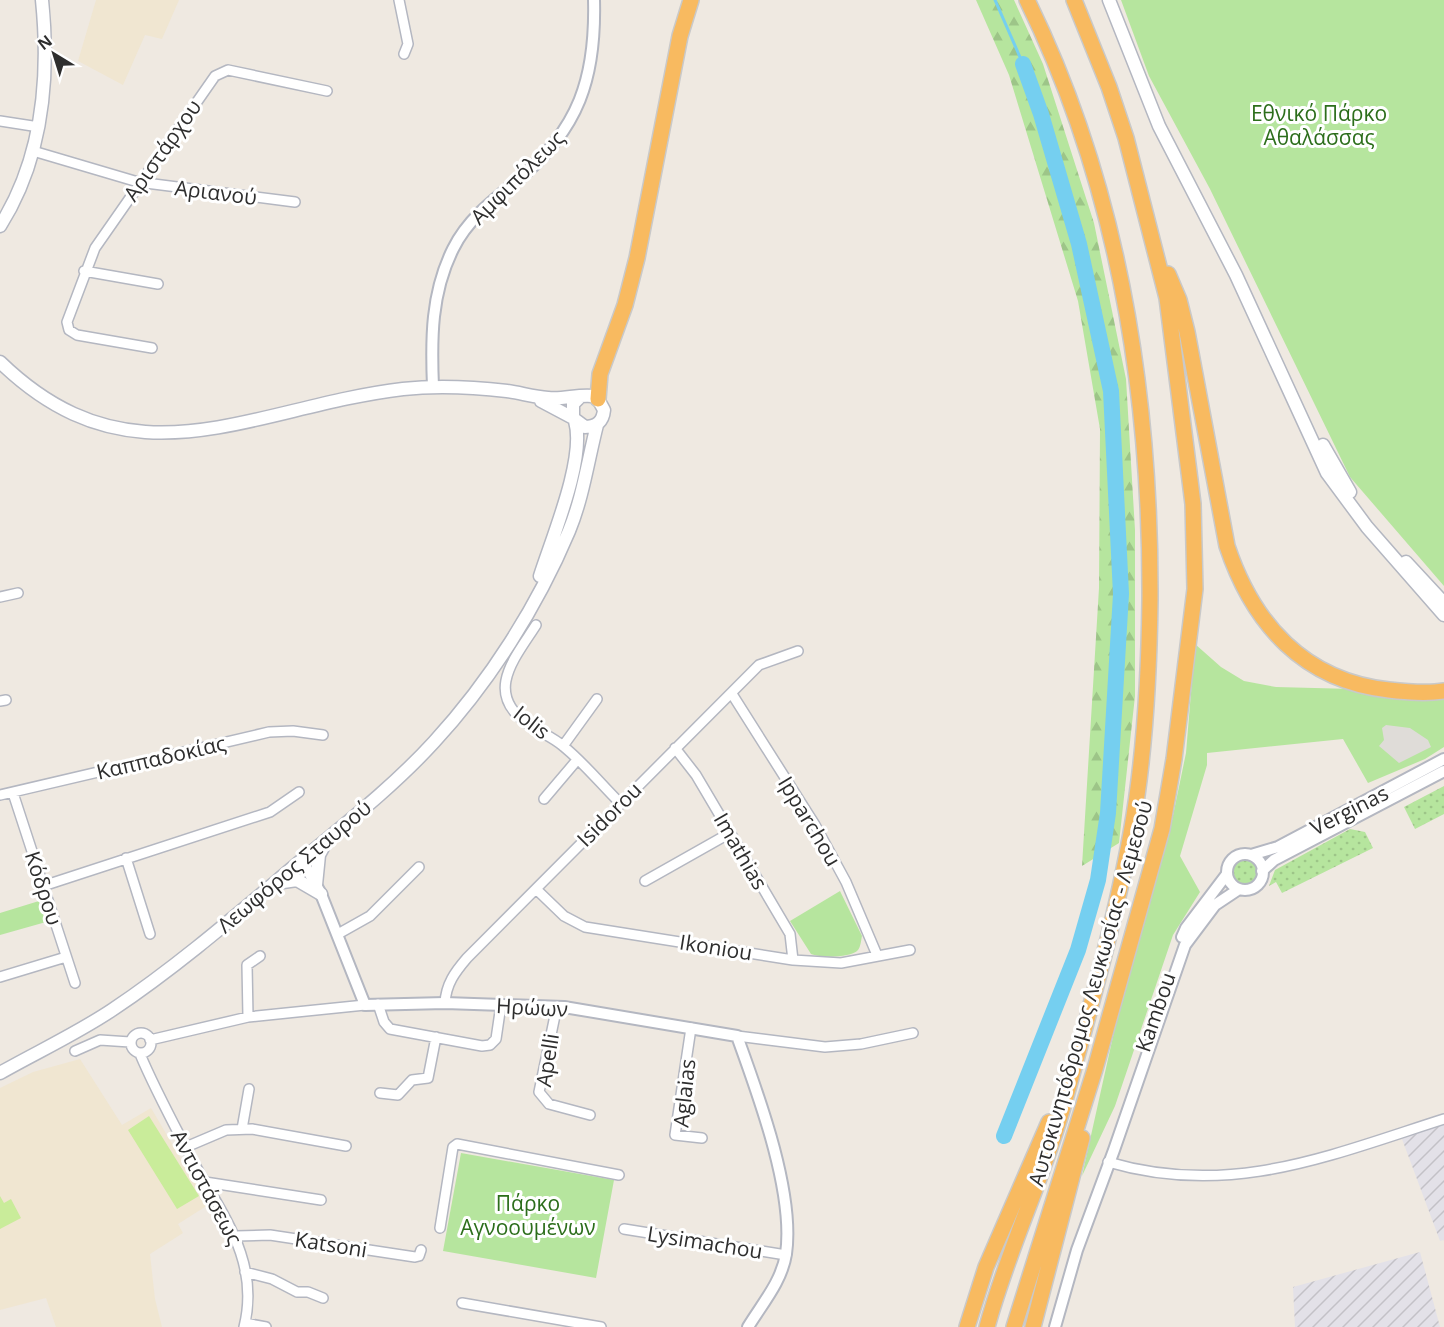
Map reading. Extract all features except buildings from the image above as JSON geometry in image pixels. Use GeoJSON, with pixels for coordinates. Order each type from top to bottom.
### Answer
{"type":"FeatureCollection","features":[{"type":"Feature","properties":{"kind":"highway"},"geometry":{"type":"LineString","coordinates":[[598,399],[600,374],[625,305],[637,258],[680,36],[691,0]]}},
{"type":"Feature","properties":{"kind":"highway","name":"Αυτοκινητόδρομος Λευκωσίας - Λεμεσού"},"geometry":{"type":"LineString","coordinates":[[1014,1327],[1095,1069],[1162,829],[1174,759],[1195,589],[1193,504],[1173,339],[1155,247],[1109,87],[1074,0]]}},
{"type":"Feature","properties":{"kind":"highway"},"geometry":{"type":"LineString","coordinates":[[987,1327],[1021,1221],[1053,1138],[1119,891],[1140,773],[1149,667],[1149,500],[1132,342],[1122,285],[1075,116],[1029,5]]}},
{"type":"Feature","properties":{"kind":"highway"},"geometry":{"type":"LineString","coordinates":[[1155,247],[1179,300],[1187,332],[1227,546],[1239,579],[1261,614],[1274,632],[1306,662],[1342,681],[1402,691],[1444,691]]}},
{"type":"Feature","properties":{"kind":"highway"},"geometry":{"type":"LineString","coordinates":[[967,1327],[987,1267],[1046,1130],[1083,1032]]}},
{"type":"Feature","properties":{"kind":"highway"},"geometry":{"type":"LineString","coordinates":[[1033,1327],[1080,1148],[1095,1069]]}},
{"type":"Feature","properties":{"kind":"main road"},"geometry":{"type":"LineString","coordinates":[[1,220],[20,187],[39,127],[46,57],[42,0]]}},
{"type":"Feature","properties":{"kind":"main road"},"geometry":{"type":"LineString","coordinates":[[1109,0],[1148,102],[1236,275],[1327,473],[1367,527],[1444,615]]}},
{"type":"Feature","properties":{"kind":"main road"},"geometry":{"type":"LineString","coordinates":[[1181,166],[1198,189],[1227,242],[1258,303],[1329,457],[1347,488],[1404,560],[1444,603]]}},
{"type":"Feature","properties":{"kind":"main road"},"geometry":{"type":"LineString","coordinates":[[0,362],[36,393],[78,415],[122,429],[170,434],[214,430],[345,400],[433,387],[472,387],[532,397],[586,395],[598,399],[603,415],[597,425],[585,428],[532,397]]}},
{"type":"Feature","properties":{"kind":"main road"},"geometry":{"type":"LineString","coordinates":[[574,420],[572,409],[580,397]]}},
{"type":"Feature","properties":{"kind":"main road","name":"Λεωφόρος Σταυρού"},"geometry":{"type":"LineString","coordinates":[[533,600],[575,462],[579,442],[574,420]]}},
{"type":"Feature","properties":{"kind":"main road","name":"Λεωφόρος Σταυρού"},"geometry":{"type":"LineString","coordinates":[[0,1072],[111,1011],[223,926],[374,799],[434,742],[477,690],[519,628],[570,529],[597,425]]}},
{"type":"Feature","properties":{"kind":"main road"},"geometry":{"type":"LineString","coordinates":[[274,884],[297,880],[318,889],[319,855],[328,838]]}},
{"type":"Feature","properties":{"kind":"street"},"geometry":{"type":"LineString","coordinates":[[399,0],[408,44],[405,54]]}},
{"type":"Feature","properties":{"kind":"street","name":"Αμφιπόλεως"},"geometry":{"type":"LineString","coordinates":[[433,387],[432,320],[441,281],[453,249],[470,223],[533,166],[566,130],[579,105],[590,71],[595,38],[594,0]]}},
{"type":"Feature","properties":{"kind":"street","name":"Αριστάρχου"},"geometry":{"type":"LineString","coordinates":[[152,348],[77,335],[69,330],[67,322],[94,248],[138,182],[215,76],[228,70],[327,91]]}},
{"type":"Feature","properties":{"kind":"street"},"geometry":{"type":"LineString","coordinates":[[0,121],[39,127]]}},
{"type":"Feature","properties":{"kind":"street","name":"Αριανού"},"geometry":{"type":"LineString","coordinates":[[33,151],[138,182],[295,202]]}},
{"type":"Feature","properties":{"kind":"street"},"geometry":{"type":"LineString","coordinates":[[84,271],[158,284]]}},
{"type":"Feature","properties":{"kind":"street"},"geometry":{"type":"LineString","coordinates":[[0,597],[18,593]]}},
{"type":"Feature","properties":{"kind":"street","name":"Iolis"},"geometry":{"type":"LineString","coordinates":[[536,625],[509,667],[504,682],[505,695],[510,707],[525,723],[563,746],[619,802]]}},
{"type":"Feature","properties":{"kind":"street","name":"Isidorou"},"geometry":{"type":"LineString","coordinates":[[445,1003],[445,990],[455,972],[619,802],[732,694],[759,665],[798,651]]}},
{"type":"Feature","properties":{"kind":"street","name":"Ipparchou"},"geometry":{"type":"LineString","coordinates":[[732,694],[815,825],[846,882],[877,955]]}},
{"type":"Feature","properties":{"kind":"street"},"geometry":{"type":"LineString","coordinates":[[563,746],[597,699]]}},
{"type":"Feature","properties":{"kind":"street","name":"Καππαδοκίας"},"geometry":{"type":"LineString","coordinates":[[0,795],[268,732],[293,731],[323,735]]}},
{"type":"Feature","properties":{"kind":"street","name":"Imathias"},"geometry":{"type":"LineString","coordinates":[[675,748],[696,775],[789,934],[793,960]]}},
{"type":"Feature","properties":{"kind":"street","name":"Verginas"},"geometry":{"type":"LineString","coordinates":[[1251,855],[1278,847],[1444,759]]}},
{"type":"Feature","properties":{"kind":"street"},"geometry":{"type":"LineString","coordinates":[[544,799],[577,760]]}},
{"type":"Feature","properties":{"kind":"street","name":"Verginas"},"geometry":{"type":"LineString","coordinates":[[1262,871],[1274,860],[1444,771]]}},
{"type":"Feature","properties":{"kind":"street"},"geometry":{"type":"LineString","coordinates":[[44,886],[270,812],[299,792]]}},
{"type":"Feature","properties":{"kind":"street","name":"Κόδρου"},"geometry":{"type":"LineString","coordinates":[[13,793],[75,983]]}},
{"type":"Feature","properties":{"kind":"street"},"geometry":{"type":"LineString","coordinates":[[645,881],[730,833]]}},
{"type":"Feature","properties":{"kind":"street"},"geometry":{"type":"LineString","coordinates":[[1244,854],[1251,855],[1257,859],[1262,871],[1255,886],[1239,889],[1229,880],[1227,874],[1231,860],[1244,854]]}},
{"type":"Feature","properties":{"kind":"street"},"geometry":{"type":"LineString","coordinates":[[126,858],[150,934]]}},
{"type":"Feature","properties":{"kind":"street"},"geometry":{"type":"LineString","coordinates":[[302,860],[338,934],[365,1005]]}},
{"type":"Feature","properties":{"kind":"street"},"geometry":{"type":"LineString","coordinates":[[338,934],[370,916],[419,867]]}},
{"type":"Feature","properties":{"kind":"street","name":"Kambou"},"geometry":{"type":"LineString","coordinates":[[1108,1162],[1110,1145],[1183,936],[1227,874]]}},
{"type":"Feature","properties":{"kind":"street","name":"Ikoniou"},"geometry":{"type":"LineString","coordinates":[[536,889],[564,916],[585,927],[793,960],[841,963],[910,950]]}},
{"type":"Feature","properties":{"kind":"street","name":"Kambou"},"geometry":{"type":"LineString","coordinates":[[1055,1327],[1077,1250],[1185,945],[1215,905],[1239,889]]}},
{"type":"Feature","properties":{"kind":"street"},"geometry":{"type":"LineString","coordinates":[[248,1017],[247,965],[260,956]]}},
{"type":"Feature","properties":{"kind":"street"},"geometry":{"type":"LineString","coordinates":[[0,977],[66,957]]}},
{"type":"Feature","properties":{"kind":"street","name":"Ηρώων"},"geometry":{"type":"LineString","coordinates":[[150,1040],[248,1017],[378,1004],[445,1003],[557,1006],[737,1036],[825,1047],[861,1044],[912,1033]]}},
{"type":"Feature","properties":{"kind":"street"},"geometry":{"type":"LineString","coordinates":[[378,1004],[384,1022],[390,1029],[490,1045],[496,1039],[501,1005]]}},
{"type":"Feature","properties":{"kind":"street","name":"Apelli"},"geometry":{"type":"LineString","coordinates":[[557,1006],[539,1092],[549,1104],[590,1115]]}},
{"type":"Feature","properties":{"kind":"street","name":"Aglaias"},"geometry":{"type":"LineString","coordinates":[[691,1028],[675,1135],[702,1138]]}},
{"type":"Feature","properties":{"kind":"street"},"geometry":{"type":"LineString","coordinates":[[140,1033],[146,1035],[150,1040],[149,1050],[140,1054],[131,1049],[130,1042],[133,1036],[140,1033]]}},
{"type":"Feature","properties":{"kind":"street"},"geometry":{"type":"LineString","coordinates":[[737,1036],[759,1098],[788,1219],[786,1255],[778,1279],[748,1327]]}},
{"type":"Feature","properties":{"kind":"street"},"geometry":{"type":"LineString","coordinates":[[380,1093],[398,1095],[412,1080],[428,1078],[436,1037]]}},
{"type":"Feature","properties":{"kind":"street"},"geometry":{"type":"LineString","coordinates":[[75,1051],[100,1040],[130,1042]]}},
{"type":"Feature","properties":{"kind":"street","name":"Αντιστάσεως"},"geometry":{"type":"LineString","coordinates":[[140,1054],[158,1097],[236,1236],[245,1272],[244,1325]]}},
{"type":"Feature","properties":{"kind":"street"},"geometry":{"type":"LineString","coordinates":[[242,1129],[249,1089]]}},
{"type":"Feature","properties":{"kind":"street"},"geometry":{"type":"LineString","coordinates":[[1108,1162],[1141,1172],[1177,1177],[1231,1176],[1292,1167],[1444,1119]]}},
{"type":"Feature","properties":{"kind":"street"},"geometry":{"type":"LineString","coordinates":[[186,1147],[225,1130],[242,1129],[346,1146]]}},
{"type":"Feature","properties":{"kind":"street"},"geometry":{"type":"LineString","coordinates":[[440,1228],[453,1148],[457,1144],[619,1175]]}},
{"type":"Feature","properties":{"kind":"street"},"geometry":{"type":"LineString","coordinates":[[205,1182],[321,1200]]}},
{"type":"Feature","properties":{"kind":"street","name":"Lysimachou"},"geometry":{"type":"LineString","coordinates":[[624,1229],[786,1255]]}},
{"type":"Feature","properties":{"kind":"street","name":"Katsoni"},"geometry":{"type":"LineString","coordinates":[[236,1236],[270,1235],[415,1257],[419,1256],[421,1250]]}},
{"type":"Feature","properties":{"kind":"street"},"geometry":{"type":"LineString","coordinates":[[245,1272],[272,1279],[297,1292],[308,1292],[323,1298]]}},
{"type":"Feature","properties":{"kind":"street"},"geometry":{"type":"LineString","coordinates":[[462,1303],[601,1327]]}},
{"type":"Feature","properties":{"kind":"street"},"geometry":{"type":"LineString","coordinates":[[244,1325],[266,1327]]}},
{"type":"Feature","properties":{"kind":"shaded area"},"geometry":{"type":"Polygon","coordinates":[[[96,0],[179,0],[162,39],[145,35],[123,85],[78,61],[96,0]]]}},
{"type":"Feature","properties":{"kind":"shaded area"},"geometry":{"type":"Polygon","coordinates":[[[1386,725],[1410,728],[1428,740],[1431,747],[1399,763],[1379,746],[1384,740],[1382,728],[1386,725]]]}},
{"type":"Feature","properties":{"kind":"shaded area"},"geometry":{"type":"Polygon","coordinates":[[[80,1059],[122,1125],[151,1108],[208,1205],[178,1224],[183,1233],[150,1254],[155,1299],[162,1327],[56,1327],[46,1298],[0,1310],[0,1088],[33,1072],[80,1059]]]}},
{"type":"Feature","properties":{"kind":"shaded area"},"geometry":{"type":"Polygon","coordinates":[[[1444,1124],[1444,1240],[1440,1241],[1402,1139],[1444,1124]]]}},
{"type":"Feature","properties":{"kind":"shaded area"},"geometry":{"type":"Polygon","coordinates":[[[1420,1252],[1440,1327],[1295,1327],[1293,1287],[1420,1252]]]}},
{"type":"Feature","properties":{"kind":"green space"},"geometry":{"type":"Polygon","coordinates":[[[976,0],[1014,0],[1043,64],[1094,223],[1126,379],[1135,530],[1135,696],[1119,843],[1082,866],[1099,588],[1100,429],[1078,301],[1009,75],[976,0]]]}},
{"type":"Feature","properties":{"kind":"green space","name":"Εθνικό Πάρκο Αθαλάσσας"},"geometry":{"type":"Polygon","coordinates":[[[1121,0],[1444,0],[1444,586],[1350,477],[1210,189],[1149,76],[1121,0]]]}},
{"type":"Feature","properties":{"kind":"green space"},"geometry":{"type":"Polygon","coordinates":[[[1195,644],[1221,667],[1244,681],[1276,687],[1353,689],[1444,699],[1444,747],[1425,759],[1368,783],[1343,739],[1207,753],[1207,765],[1180,856],[1200,892],[1173,935],[1115,1106],[1082,1176],[1116,1023],[1170,830],[1186,753],[1195,644]]]}},
{"type":"Feature","properties":{"kind":"green space"},"geometry":{"type":"Polygon","coordinates":[[[1444,786],[1444,814],[1415,829],[1404,807],[1444,786]]]}},
{"type":"Feature","properties":{"kind":"green space"},"geometry":{"type":"Polygon","coordinates":[[[1350,829],[1365,832],[1373,848],[1282,893],[1276,882],[1269,886],[1275,870],[1350,829]]]}},
{"type":"Feature","properties":{"kind":"green space"},"geometry":{"type":"Polygon","coordinates":[[[1240,860],[1250,860],[1257,867],[1257,877],[1250,884],[1240,884],[1233,877],[1233,867],[1240,860]]]}},
{"type":"Feature","properties":{"kind":"green space"},"geometry":{"type":"Polygon","coordinates":[[[840,891],[862,936],[859,948],[854,953],[842,956],[828,957],[811,954],[790,921],[840,891]]]}},
{"type":"Feature","properties":{"kind":"green space"},"geometry":{"type":"Polygon","coordinates":[[[39,901],[46,922],[0,935],[0,913],[39,901]]]}},
{"type":"Feature","properties":{"kind":"green space"},"geometry":{"type":"Polygon","coordinates":[[[149,1116],[199,1196],[177,1209],[128,1130],[149,1116]]]}},
{"type":"Feature","properties":{"kind":"green space","name":"Πάρκο Αγνοουμένων"},"geometry":{"type":"Polygon","coordinates":[[[461,1153],[614,1180],[596,1278],[443,1251],[461,1153]]]}},
{"type":"Feature","properties":{"kind":"green space"},"geometry":{"type":"Polygon","coordinates":[[[0,1196],[4,1203],[11,1199],[21,1218],[0,1229],[0,1196]]]}},
{"type":"Feature","properties":{"kind":"waterway"},"geometry":{"type":"LineString","coordinates":[[995,0],[1023,64]]}},
{"type":"Feature","properties":{"kind":"waterway"},"geometry":{"type":"LineString","coordinates":[[1004,1136],[1078,950],[1098,880],[1108,813],[1121,594],[1111,391],[1079,244],[1041,114],[1023,64]]}}]}
